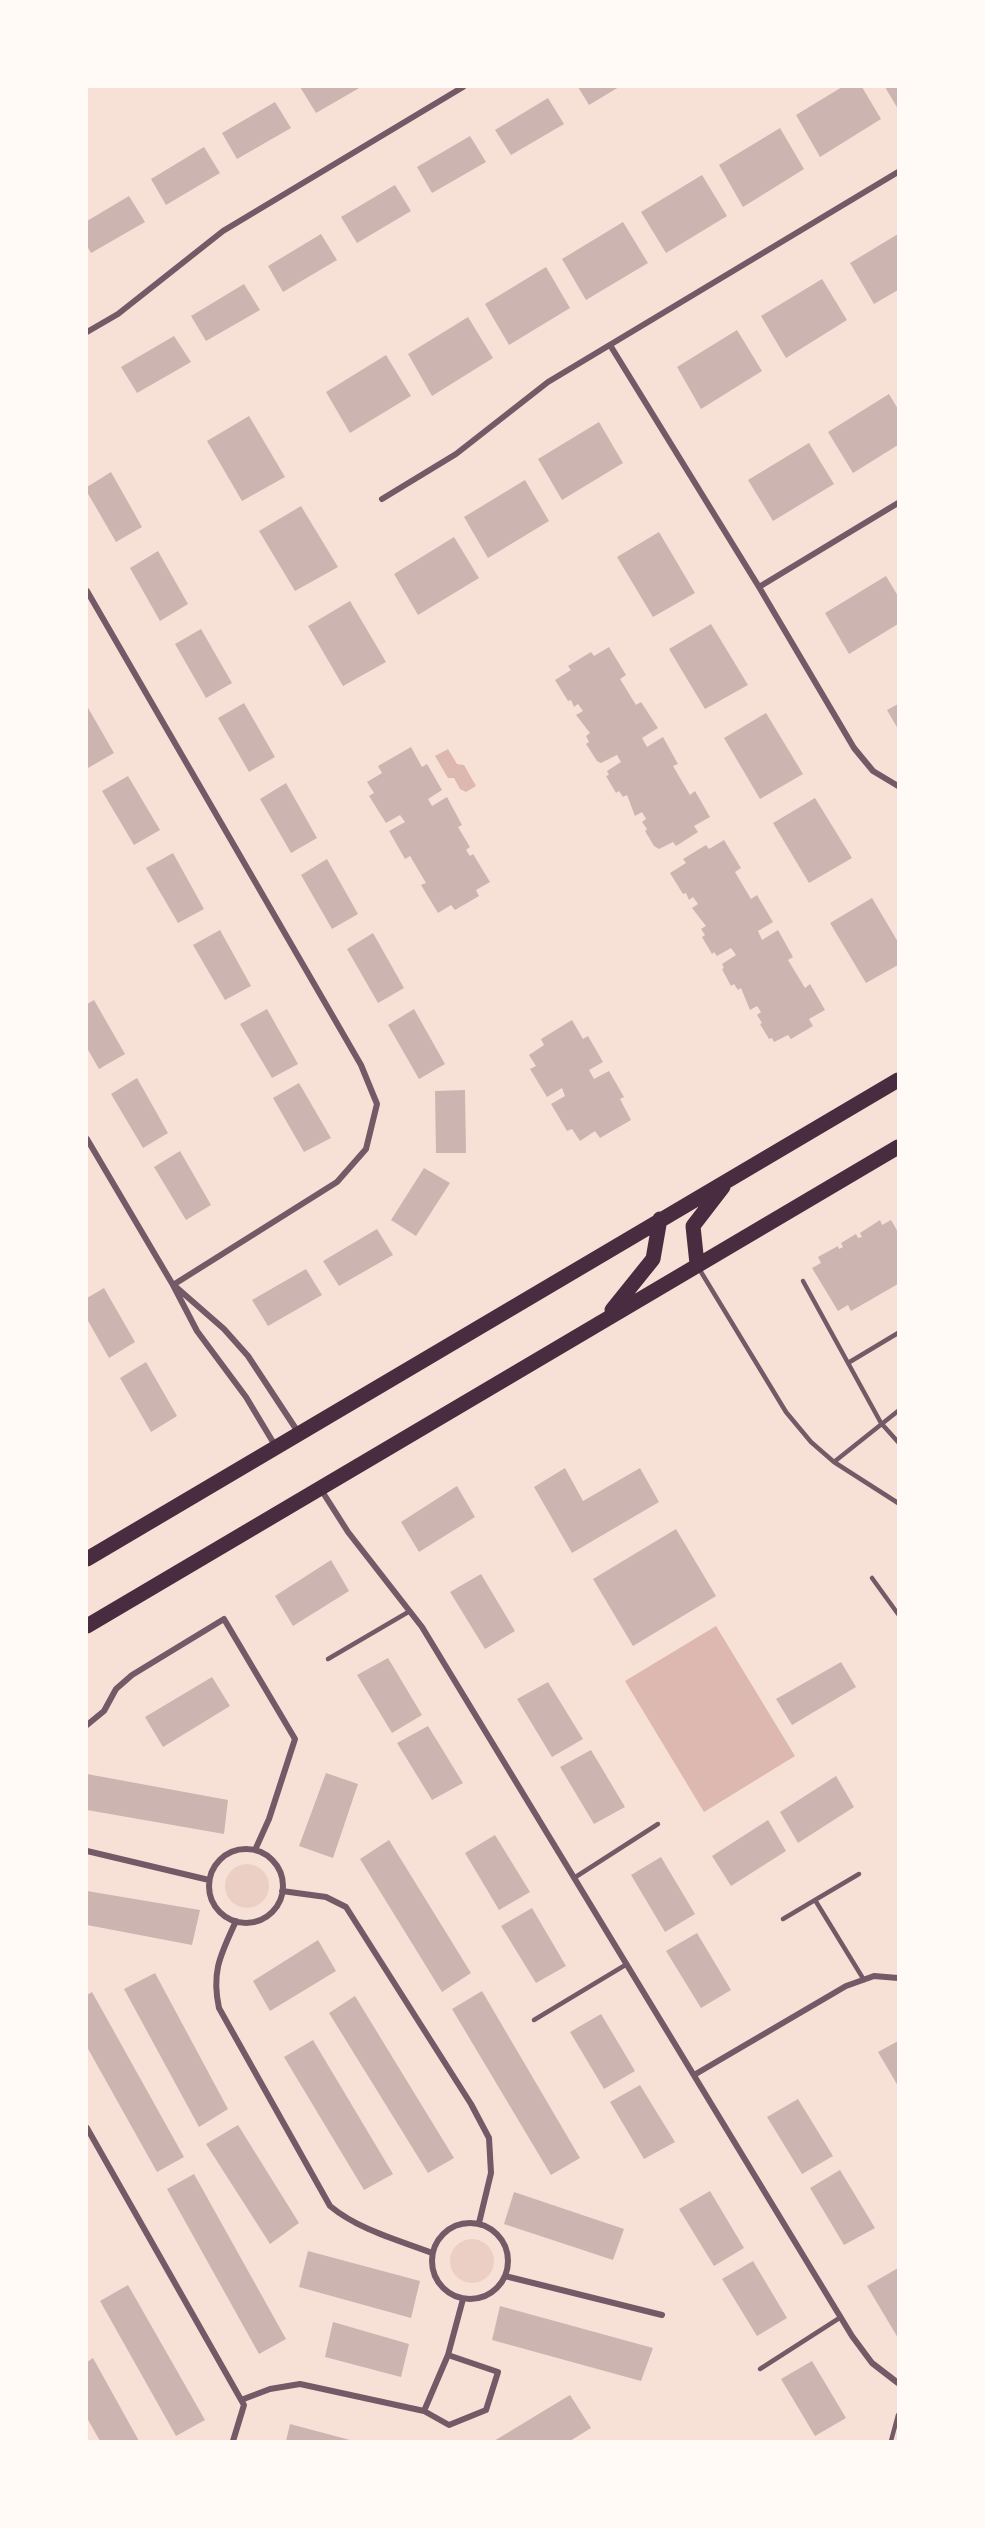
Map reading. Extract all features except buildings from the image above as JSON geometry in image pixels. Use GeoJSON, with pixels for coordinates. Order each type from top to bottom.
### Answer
{"type":"FeatureCollection","features":[{"type":"Feature","properties":{"kind":"main road"},"geometry":{"type":"LineString","coordinates":[[88,1557],[898,1080]]}},
{"type":"Feature","properties":{"kind":"main road"},"geometry":{"type":"LineString","coordinates":[[87,1626],[898,1147]]}},
{"type":"Feature","properties":{"kind":"main road"},"geometry":{"type":"LineString","coordinates":[[697,1264],[693,1226],[728,1180]]}},
{"type":"Feature","properties":{"kind":"main road"},"geometry":{"type":"LineString","coordinates":[[604,1319],[653,1259],[660,1219]]}},
{"type":"Feature","properties":{"kind":"street"},"geometry":{"type":"LineString","coordinates":[[87,332],[118,314],[223,231],[463,87]]}},
{"type":"Feature","properties":{"kind":"street"},"geometry":{"type":"LineString","coordinates":[[382,499],[456,454],[548,382],[898,172]]}},
{"type":"Feature","properties":{"kind":"street"},"geometry":{"type":"LineString","coordinates":[[610,345],[759,587],[854,748],[873,771],[898,786]]}},
{"type":"Feature","properties":{"kind":"street"},"geometry":{"type":"LineString","coordinates":[[759,587],[898,503]]}},
{"type":"Feature","properties":{"kind":"street"},"geometry":{"type":"LineString","coordinates":[[87,591],[361,1065],[377,1104],[366,1149],[337,1182],[173,1285]]}},
{"type":"Feature","properties":{"kind":"street"},"geometry":{"type":"LineString","coordinates":[[87,1139],[173,1285],[197,1331],[246,1397],[276,1447]]}},
{"type":"Feature","properties":{"kind":"street"},"geometry":{"type":"LineString","coordinates":[[173,1285],[224,1329],[248,1356],[298,1433]]}},
{"type":"Feature","properties":{"kind":"street"},"geometry":{"type":"LineString","coordinates":[[320,1488],[348,1532],[410,1611],[841,2317],[872,2363],[898,2383]]}},
{"type":"Feature","properties":{"kind":"street"},"geometry":{"type":"LineString","coordinates":[[87,1725],[104,1711],[116,1689],[132,1675],[224,1619],[295,1739],[269,1819],[255,1850]]}},
{"type":"Feature","properties":{"kind":"street"},"geometry":{"type":"LineString","coordinates":[[255,1850],[273,1861],[282,1880],[282,1891],[279,1901],[266,1917],[256,1921],[236,1921],[218,1910],[212,1901],[209,1880],[213,1868],[231,1852],[255,1850]]}},
{"type":"Feature","properties":{"kind":"street"},"geometry":{"type":"LineString","coordinates":[[87,1851],[209,1880]]}},
{"type":"Feature","properties":{"kind":"street"},"geometry":{"type":"LineString","coordinates":[[282,1891],[326,1897],[346,1907],[471,2104],[489,2138],[491,2172],[479,2223]]}},
{"type":"Feature","properties":{"kind":"street"},"geometry":{"type":"LineString","coordinates":[[236,1921],[217,1962],[214,1986],[219,2008],[330,2206],[342,2216],[376,2232],[432,2253]]}},
{"type":"Feature","properties":{"kind":"street"},"geometry":{"type":"LineString","coordinates":[[694,2075],[846,1986],[874,1976],[898,1977]]}},
{"type":"Feature","properties":{"kind":"street"},"geometry":{"type":"LineString","coordinates":[[87,2128],[244,2405],[233,2441]]}},
{"type":"Feature","properties":{"kind":"street"},"geometry":{"type":"LineString","coordinates":[[467,2222],[479,2223],[498,2234],[504,2244],[508,2254],[505,2276],[492,2292],[483,2297],[463,2299],[445,2290],[438,2282],[433,2273],[432,2253],[437,2241],[450,2229],[467,2222]]}},
{"type":"Feature","properties":{"kind":"street"},"geometry":{"type":"LineString","coordinates":[[505,2276],[662,2315]]}},
{"type":"Feature","properties":{"kind":"street"},"geometry":{"type":"LineString","coordinates":[[424,2411],[448,2355],[463,2299]]}},
{"type":"Feature","properties":{"kind":"street"},"geometry":{"type":"LineString","coordinates":[[241,2400],[270,2389],[300,2384],[424,2411],[449,2425],[486,2410],[498,2372],[448,2355]]}},
{"type":"Feature","properties":{"kind":"lane"},"geometry":{"type":"LineString","coordinates":[[697,1264],[786,1412],[811,1442],[834,1462],[898,1503]]}},
{"type":"Feature","properties":{"kind":"lane"},"geometry":{"type":"LineString","coordinates":[[803,1281],[881,1423],[898,1442]]}},
{"type":"Feature","properties":{"kind":"lane"},"geometry":{"type":"LineString","coordinates":[[848,1363],[898,1333]]}},
{"type":"Feature","properties":{"kind":"lane"},"geometry":{"type":"LineString","coordinates":[[834,1462],[898,1411]]}},
{"type":"Feature","properties":{"kind":"lane"},"geometry":{"type":"LineString","coordinates":[[872,1578],[898,1614]]}},
{"type":"Feature","properties":{"kind":"lane"},"geometry":{"type":"LineString","coordinates":[[328,1659],[410,1611]]}},
{"type":"Feature","properties":{"kind":"lane"},"geometry":{"type":"LineString","coordinates":[[574,1878],[658,1824]]}},
{"type":"Feature","properties":{"kind":"lane"},"geometry":{"type":"LineString","coordinates":[[783,1919],[860,1874]]}},
{"type":"Feature","properties":{"kind":"lane"},"geometry":{"type":"LineString","coordinates":[[815,1900],[864,1980]]}},
{"type":"Feature","properties":{"kind":"lane"},"geometry":{"type":"LineString","coordinates":[[534,2020],[627,1964]]}},
{"type":"Feature","properties":{"kind":"lane"},"geometry":{"type":"LineString","coordinates":[[760,2369],[841,2317]]}},
{"type":"Feature","properties":{"kind":"lane"},"geometry":{"type":"LineString","coordinates":[[891,2441],[898,2415]]}},
{"type":"Feature","properties":{"kind":"shaded area"},"geometry":{"type":"Polygon","coordinates":[[[448,749],[457,764],[464,765],[476,786],[466,792],[460,789],[454,778],[448,778],[435,756],[448,749]]]}},
{"type":"Feature","properties":{"kind":"shaded area"},"geometry":{"type":"Polygon","coordinates":[[[716,1626],[795,1756],[704,1812],[625,1681],[716,1626]]]}},
{"type":"Feature","properties":{"kind":"shaded area"},"geometry":{"type":"Polygon","coordinates":[[[247,1864],[256,1865],[263,1870],[268,1877],[268,1895],[263,1902],[256,1907],[247,1908],[238,1907],[231,1902],[226,1895],[225,1886],[226,1877],[231,1870],[238,1865],[247,1864]]]}},
{"type":"Feature","properties":{"kind":"shaded area"},"geometry":{"type":"Polygon","coordinates":[[[472,2239],[481,2240],[488,2245],[493,2252],[493,2270],[488,2277],[481,2282],[472,2283],[463,2282],[456,2277],[451,2270],[450,2261],[451,2252],[456,2245],[463,2240],[472,2239]]]}}]}
